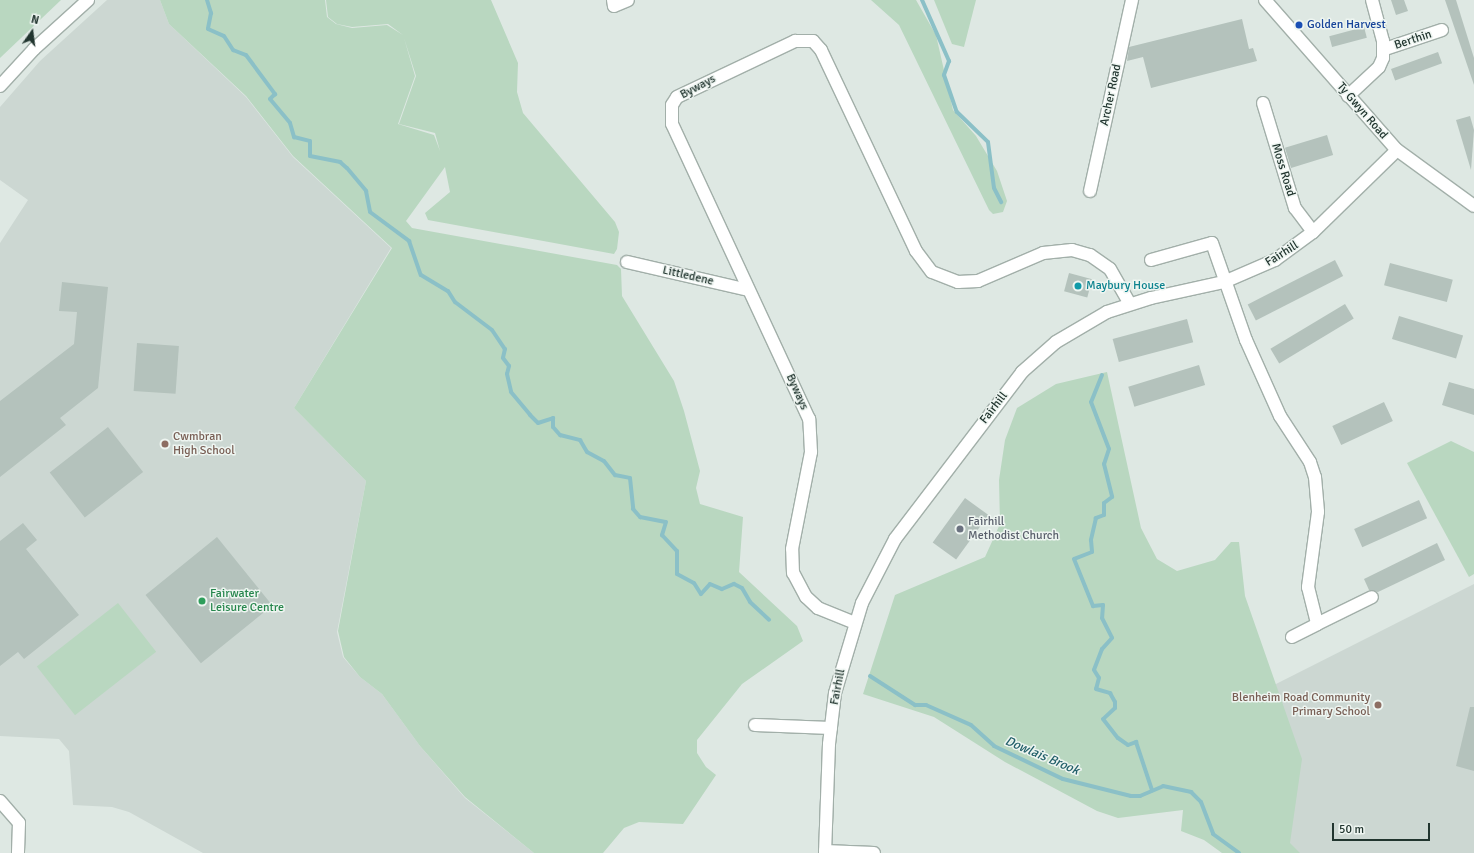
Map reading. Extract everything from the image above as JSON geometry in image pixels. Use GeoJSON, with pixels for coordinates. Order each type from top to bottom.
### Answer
{"type":"FeatureCollection","features":[{"type":"Feature","properties":{"kind":"street"},"geometry":{"type":"LineString","coordinates":[[0,86],[34,50],[88,0]]}},
{"type":"Feature","properties":{"kind":"street"},"geometry":{"type":"LineString","coordinates":[[613,0],[614,6],[628,0]]}},
{"type":"Feature","properties":{"kind":"street","name":"Archer Road"},"geometry":{"type":"LineString","coordinates":[[1090,191],[1132,0]]}},
{"type":"Feature","properties":{"kind":"street","name":"Ty Gwyn Road"},"geometry":{"type":"LineString","coordinates":[[1265,0],[1397,150],[1474,206]]}},
{"type":"Feature","properties":{"kind":"street","name":"Berthin"},"geometry":{"type":"LineString","coordinates":[[1348,96],[1379,67],[1385,49],[1372,0]]}},
{"type":"Feature","properties":{"kind":"street","name":"Berthin"},"geometry":{"type":"LineString","coordinates":[[1385,49],[1442,30]]}},
{"type":"Feature","properties":{"kind":"street","name":"Byways"},"geometry":{"type":"LineString","coordinates":[[855,623],[818,608],[806,597],[793,573],[792,549],[812,434],[809,419],[672,124],[672,105],[677,97],[697,86],[803,39],[812,42],[821,50],[916,251],[932,272],[958,282],[978,281],[1043,253],[1072,250],[1090,255],[1110,269],[1130,304]]}},
{"type":"Feature","properties":{"kind":"street","name":"Moss Road"},"geometry":{"type":"LineString","coordinates":[[1263,103],[1295,208],[1313,232]]}},
{"type":"Feature","properties":{"kind":"street","name":"Fairhill"},"geometry":{"type":"LineString","coordinates":[[825,852],[831,728],[835,693],[855,623],[878,569],[895,539],[1022,372],[1071,332],[1130,304],[1224,282],[1275,260],[1313,232],[1397,150]]}},
{"type":"Feature","properties":{"kind":"street"},"geometry":{"type":"LineString","coordinates":[[1151,260],[1212,242],[1224,282],[1280,416],[1310,462],[1315,477],[1318,512],[1308,587],[1317,624]]}},
{"type":"Feature","properties":{"kind":"street","name":"Littledene"},"geometry":{"type":"LineString","coordinates":[[627,262],[748,290]]}},
{"type":"Feature","properties":{"kind":"street"},"geometry":{"type":"LineString","coordinates":[[1292,637],[1372,597]]}},
{"type":"Feature","properties":{"kind":"street"},"geometry":{"type":"LineString","coordinates":[[756,725],[831,728]]}},
{"type":"Feature","properties":{"kind":"street"},"geometry":{"type":"LineString","coordinates":[[0,801],[19,823],[18,853]]}},
{"type":"Feature","properties":{"kind":"street"},"geometry":{"type":"LineString","coordinates":[[825,852],[874,853]]}},
{"type":"Feature","properties":{"kind":"shaded area","name":"Cwmbran High School"},"geometry":{"type":"Polygon","coordinates":[[[107,0],[160,0],[169,24],[246,97],[293,157],[391,248],[294,408],[366,481],[337,632],[343,657],[360,677],[382,694],[420,746],[465,798],[534,853],[203,853],[129,812],[112,807],[73,805],[69,751],[59,739],[0,736],[0,243],[28,200],[0,180],[0,107],[40,61],[107,0]]]}},
{"type":"Feature","properties":{"kind":"shaded area","name":"Blenheim Road Community Primary School"},"geometry":{"type":"Polygon","coordinates":[[[1474,584],[1474,853],[1287,853],[1274,685],[1474,584]]]}},
{"type":"Feature","properties":{"kind":"green space"},"geometry":{"type":"Polygon","coordinates":[[[0,0],[61,0],[0,58],[0,0]]]}},
{"type":"Feature","properties":{"kind":"green space"},"geometry":{"type":"Polygon","coordinates":[[[160,0],[325,0],[327,17],[336,24],[352,28],[387,25],[403,35],[388,24],[352,27],[337,24],[328,17],[326,0],[491,0],[518,63],[517,92],[523,113],[615,222],[619,232],[617,249],[614,254],[428,220],[425,213],[450,192],[445,167],[406,221],[412,228],[617,265],[621,269],[622,296],[674,381],[684,411],[700,471],[696,488],[700,504],[743,517],[739,572],[797,626],[803,641],[742,684],[697,740],[697,753],[706,767],[716,775],[683,824],[639,822],[624,828],[603,853],[534,853],[465,797],[420,746],[382,694],[360,677],[344,657],[338,631],[366,481],[294,408],[392,248],[293,156],[246,96],[169,24],[160,0]],[[404,38],[415,76],[398,124],[434,135],[440,151],[435,133],[399,124],[416,76],[404,38]]]}},
{"type":"Feature","properties":{"kind":"green space"},"geometry":{"type":"Polygon","coordinates":[[[871,0],[916,0],[936,35],[953,110],[976,136],[997,171],[1007,201],[1003,212],[993,214],[989,210],[899,25],[871,0]]]}},
{"type":"Feature","properties":{"kind":"green space"},"geometry":{"type":"Polygon","coordinates":[[[934,0],[976,0],[964,47],[952,44],[934,0]]]}},
{"type":"Feature","properties":{"kind":"green space"},"geometry":{"type":"Polygon","coordinates":[[[1107,372],[1141,528],[1157,559],[1177,571],[1215,560],[1231,542],[1239,542],[1245,596],[1302,759],[1290,843],[1300,853],[1222,853],[1204,840],[1181,831],[1183,810],[1118,818],[1097,811],[1005,762],[934,717],[863,694],[895,595],[985,557],[1000,524],[999,480],[1005,440],[1017,408],[1056,384],[1107,372]]]}},
{"type":"Feature","properties":{"kind":"green space"},"geometry":{"type":"Polygon","coordinates":[[[1451,441],[1474,452],[1474,574],[1469,577],[1407,463],[1451,441]]]}},
{"type":"Feature","properties":{"kind":"green space"},"geometry":{"type":"Polygon","coordinates":[[[118,603],[156,652],[75,715],[37,666],[118,603]]]}},
{"type":"Feature","properties":{"kind":"building"},"geometry":{"type":"Polygon","coordinates":[[[1391,0],[1404,0],[1408,11],[1396,15],[1391,0]]]}},
{"type":"Feature","properties":{"kind":"building"},"geometry":{"type":"Polygon","coordinates":[[[1445,0],[1456,0],[1474,58],[1474,85],[1445,0]]]}},
{"type":"Feature","properties":{"kind":"building"},"geometry":{"type":"Polygon","coordinates":[[[1242,19],[1249,49],[1253,48],[1257,61],[1151,88],[1143,57],[1127,61],[1129,47],[1242,19]]]}},
{"type":"Feature","properties":{"kind":"building"},"geometry":{"type":"Polygon","coordinates":[[[1364,27],[1367,38],[1332,47],[1329,36],[1364,27]]]}},
{"type":"Feature","properties":{"kind":"building"},"geometry":{"type":"Polygon","coordinates":[[[1438,52],[1442,63],[1395,80],[1391,69],[1438,52]]]}},
{"type":"Feature","properties":{"kind":"building"},"geometry":{"type":"Polygon","coordinates":[[[1470,116],[1474,130],[1471,170],[1456,120],[1470,116]]]}},
{"type":"Feature","properties":{"kind":"building"},"geometry":{"type":"Polygon","coordinates":[[[1327,135],[1333,155],[1291,168],[1285,148],[1327,135]]]}},
{"type":"Feature","properties":{"kind":"building"},"geometry":{"type":"Polygon","coordinates":[[[1335,260],[1343,276],[1256,321],[1248,304],[1335,260]]]}},
{"type":"Feature","properties":{"kind":"building"},"geometry":{"type":"Polygon","coordinates":[[[1390,263],[1453,280],[1447,302],[1384,285],[1390,263]]]}},
{"type":"Feature","properties":{"kind":"building","name":"Maybury House"},"geometry":{"type":"Polygon","coordinates":[[[1069,273],[1092,279],[1087,298],[1064,291],[1069,273]]]}},
{"type":"Feature","properties":{"kind":"building"},"geometry":{"type":"Polygon","coordinates":[[[62,282],[108,287],[98,388],[60,418],[66,425],[0,477],[0,401],[74,344],[77,312],[59,311],[62,282]]]}},
{"type":"Feature","properties":{"kind":"building"},"geometry":{"type":"Polygon","coordinates":[[[1345,304],[1354,319],[1279,363],[1270,349],[1345,304]]]}},
{"type":"Feature","properties":{"kind":"building"},"geometry":{"type":"Polygon","coordinates":[[[1399,316],[1463,336],[1456,359],[1392,339],[1399,316]]]}},
{"type":"Feature","properties":{"kind":"building"},"geometry":{"type":"Polygon","coordinates":[[[1187,319],[1193,342],[1119,362],[1113,339],[1187,319]]]}},
{"type":"Feature","properties":{"kind":"building"},"geometry":{"type":"Polygon","coordinates":[[[137,343],[179,346],[176,394],[134,391],[137,343]]]}},
{"type":"Feature","properties":{"kind":"building"},"geometry":{"type":"Polygon","coordinates":[[[1199,365],[1205,385],[1134,407],[1128,387],[1199,365]]]}},
{"type":"Feature","properties":{"kind":"building"},"geometry":{"type":"Polygon","coordinates":[[[1449,382],[1474,389],[1474,415],[1442,405],[1449,382]]]}},
{"type":"Feature","properties":{"kind":"building"},"geometry":{"type":"Polygon","coordinates":[[[1384,402],[1393,421],[1341,445],[1332,426],[1384,402]]]}},
{"type":"Feature","properties":{"kind":"building"},"geometry":{"type":"Polygon","coordinates":[[[108,427],[143,472],[85,517],[50,473],[108,427]]]}},
{"type":"Feature","properties":{"kind":"building","name":"Fairhill Methodist Church"},"geometry":{"type":"Polygon","coordinates":[[[965,498],[988,515],[956,560],[933,542],[965,498]]]}},
{"type":"Feature","properties":{"kind":"building"},"geometry":{"type":"Polygon","coordinates":[[[1419,500],[1427,518],[1362,547],[1354,529],[1419,500]]]}},
{"type":"Feature","properties":{"kind":"building"},"geometry":{"type":"Polygon","coordinates":[[[23,523],[37,540],[26,549],[79,615],[24,659],[18,652],[0,666],[0,541],[23,523]]]}},
{"type":"Feature","properties":{"kind":"building"},"geometry":{"type":"Polygon","coordinates":[[[217,537],[272,605],[201,663],[146,595],[217,537]]]}},
{"type":"Feature","properties":{"kind":"building"},"geometry":{"type":"Polygon","coordinates":[[[1437,543],[1445,560],[1378,592],[1369,590],[1364,579],[1437,543]]]}},
{"type":"Feature","properties":{"kind":"building"},"geometry":{"type":"Polygon","coordinates":[[[1470,707],[1474,707],[1474,771],[1456,766],[1470,707]]]}},
{"type":"Feature","properties":{"kind":"waterway","name":"Dowlais Brook"},"geometry":{"type":"LineString","coordinates":[[207,0],[211,13],[208,29],[224,36],[233,50],[246,55],[275,94],[270,99],[290,123],[294,137],[310,141],[310,156],[340,162],[347,168],[366,191],[370,212],[409,241],[421,275],[448,291],[455,302],[492,330],[505,349],[503,358],[509,366],[507,374],[511,392],[530,415],[538,423],[553,418],[553,427],[560,435],[580,440],[587,452],[604,461],[615,475],[630,478],[633,509],[640,517],[666,522],[662,535],[677,551],[677,574],[694,583],[701,594],[710,584],[722,589],[734,584],[742,588],[750,602],[769,620]]}},
{"type":"Feature","properties":{"kind":"waterway"},"geometry":{"type":"LineString","coordinates":[[922,0],[949,61],[944,75],[957,112],[988,142],[994,188],[1001,202]]}},
{"type":"Feature","properties":{"kind":"waterway"},"geometry":{"type":"LineString","coordinates":[[1102,375],[1091,402],[1109,449],[1104,464],[1112,497],[1104,503],[1104,515],[1096,518],[1091,540],[1092,552],[1074,559],[1093,606],[1103,605],[1102,618],[1112,638],[1102,649],[1094,670],[1099,678],[1096,689],[1110,693],[1115,702],[1115,708],[1103,719],[1118,738],[1128,745],[1136,742],[1152,790]]}},
{"type":"Feature","properties":{"kind":"waterway","name":"Dowlais Brook"},"geometry":{"type":"LineString","coordinates":[[870,676],[915,705],[926,705],[971,725],[994,746],[1063,779],[1131,796],[1140,796],[1163,786],[1191,792],[1201,802],[1213,834],[1239,853]]}},
{"type":"Feature","properties":{"kind":"place","name":"Golden Harvest"},"geometry":{"type":"Point","coordinates":[1299,25]}},
{"type":"Feature","properties":{"kind":"place","name":"Maybury House"},"geometry":{"type":"Point","coordinates":[1078,286]}},
{"type":"Feature","properties":{"kind":"place","name":"Cwmbran High School"},"geometry":{"type":"Point","coordinates":[165,444]}},
{"type":"Feature","properties":{"kind":"place","name":"Fairhill Methodist Church"},"geometry":{"type":"Point","coordinates":[960,529]}},
{"type":"Feature","properties":{"kind":"place","name":"Fairwater Leisure Centre"},"geometry":{"type":"Point","coordinates":[202,601]}},
{"type":"Feature","properties":{"kind":"place","name":"Blenheim Road Community Primary School"},"geometry":{"type":"Point","coordinates":[1378,705]}}]}
